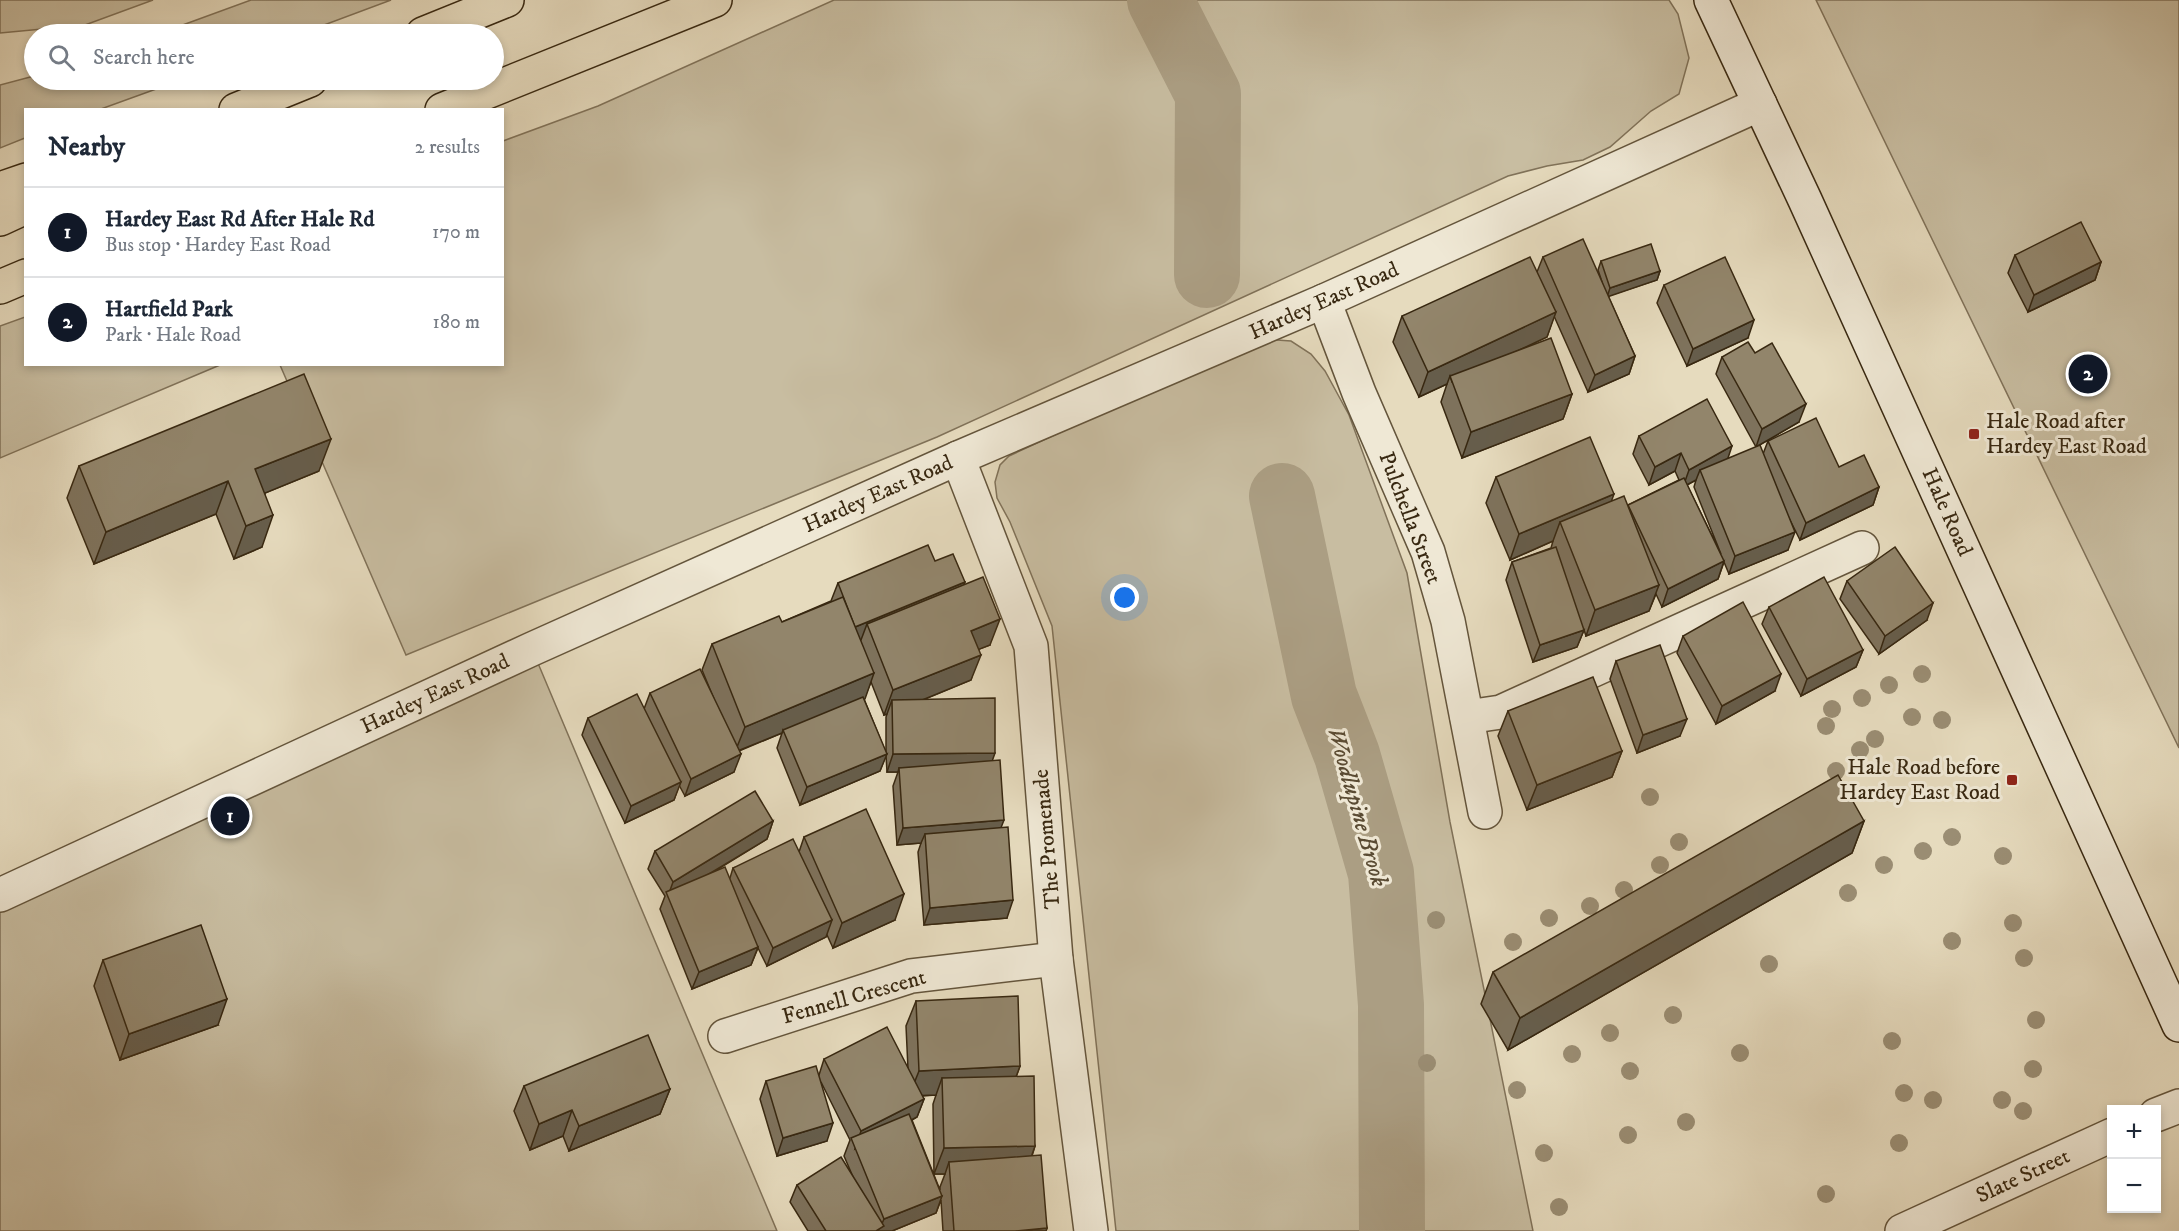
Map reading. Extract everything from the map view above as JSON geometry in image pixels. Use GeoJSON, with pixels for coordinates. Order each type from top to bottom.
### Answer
{"type":"FeatureCollection","features":[{"type":"Feature","properties":{"kind":"highway"},"geometry":{"type":"LineString","coordinates":[[448,24],[507,0]]}},
{"type":"Feature","properties":{"kind":"highway"},"geometry":{"type":"LineString","coordinates":[[504,85],[716,0]]}},
{"type":"Feature","properties":{"kind":"highway"},"geometry":{"type":"LineString","coordinates":[[238,108],[284,90]]}},
{"type":"Feature","properties":{"kind":"highway"},"geometry":{"type":"LineString","coordinates":[[447,108],[492,90]]}},
{"type":"Feature","properties":{"kind":"highway"},"geometry":{"type":"LineString","coordinates":[[0,189],[24,181]]}},
{"type":"Feature","properties":{"kind":"highway"},"geometry":{"type":"LineString","coordinates":[[0,219],[24,208]]}},
{"type":"Feature","properties":{"kind":"highway"},"geometry":{"type":"LineString","coordinates":[[0,287],[24,277]]}},
{"type":"Feature","properties":{"kind":"street","name":"Hale Road"},"geometry":{"type":"LineString","coordinates":[[1711,0],[2179,1025]]}},
{"type":"Feature","properties":{"kind":"street","name":"Hardey East Road"},"geometry":{"type":"LineString","coordinates":[[0,895],[532,649],[958,458],[1324,302],[1760,104]]}},
{"type":"Feature","properties":{"kind":"street","name":"Pulchella Street"},"geometry":{"type":"LineString","coordinates":[[1324,302],[1359,393],[1428,552],[1448,621],[1485,812]]}},
{"type":"Feature","properties":{"kind":"street","name":"The Promenade"},"geometry":{"type":"LineString","coordinates":[[958,458],[1031,646],[1056,959],[1091,1231]]}},
{"type":"Feature","properties":{"kind":"street"},"geometry":{"type":"LineString","coordinates":[[1467,717],[1501,712],[1862,548]]}},
{"type":"Feature","properties":{"kind":"street","name":"Fennell Crescent"},"geometry":{"type":"LineString","coordinates":[[725,1036],[911,976],[1056,959]]}},
{"type":"Feature","properties":{"kind":"street"},"geometry":{"type":"LineString","coordinates":[[2161,1113],[2179,1106]]}},
{"type":"Feature","properties":{"kind":"street","name":"Slate Street"},"geometry":{"type":"LineString","coordinates":[[1902,1231],[2107,1137]]}},
{"type":"Feature","properties":{"kind":"shaded area"},"geometry":{"type":"Polygon","coordinates":[[[0,0],[153,0],[88,24],[24,24],[24,31],[0,33],[0,0]]]}},
{"type":"Feature","properties":{"kind":"shaded area"},"geometry":{"type":"Polygon","coordinates":[[[251,0],[391,0],[327,24],[185,24],[251,0]]]}},
{"type":"Feature","properties":{"kind":"shaded area"},"geometry":{"type":"Polygon","coordinates":[[[834,0],[1669,0],[1678,14],[1689,58],[1679,94],[1651,111],[1610,147],[1583,160],[1508,176],[937,437],[406,655],[280,366],[504,366],[504,141],[598,106],[834,0]]]}},
{"type":"Feature","properties":{"kind":"shaded area"},"geometry":{"type":"Polygon","coordinates":[[[1816,0],[2179,0],[2179,748],[1816,0]]]}},
{"type":"Feature","properties":{"kind":"shaded area"},"geometry":{"type":"Polygon","coordinates":[[[24,79],[24,90],[153,90],[104,108],[24,108],[24,138],[0,148],[0,85],[24,79]]]}},
{"type":"Feature","properties":{"kind":"shaded area"},"geometry":{"type":"Polygon","coordinates":[[[24,317],[24,366],[218,366],[0,458],[0,326],[24,317]]]}},
{"type":"Feature","properties":{"kind":"shaded area"},"geometry":{"type":"Polygon","coordinates":[[[1263,339],[1291,341],[1311,354],[1325,371],[1349,415],[1407,573],[1450,822],[1533,1231],[1116,1231],[1052,626],[1010,522],[997,498],[995,482],[1000,465],[1009,456],[1263,339]]]}},
{"type":"Feature","properties":{"kind":"shaded area"},"geometry":{"type":"Polygon","coordinates":[[[532,649],[777,1231],[0,1231],[0,895],[532,649]]]}},
{"type":"Feature","properties":{"kind":"building"},"geometry":{"type":"Polygon","coordinates":[[[2081,222],[2101,262],[2034,295],[2015,255],[2081,222]]]}},
{"type":"Feature","properties":{"kind":"building"},"geometry":{"type":"Polygon","coordinates":[[[1583,239],[1635,356],[1595,375],[1543,257],[1583,239]]]}},
{"type":"Feature","properties":{"kind":"building"},"geometry":{"type":"Polygon","coordinates":[[[1651,244],[1660,271],[1610,288],[1601,261],[1651,244]]]}},
{"type":"Feature","properties":{"kind":"building"},"geometry":{"type":"Polygon","coordinates":[[[1530,257],[1556,312],[1428,372],[1402,316],[1530,257]]]}},
{"type":"Feature","properties":{"kind":"building"},"geometry":{"type":"Polygon","coordinates":[[[1725,257],[1754,320],[1693,349],[1664,285],[1725,257]]]}},
{"type":"Feature","properties":{"kind":"building"},"geometry":{"type":"Polygon","coordinates":[[[1551,338],[1572,394],[1471,432],[1450,376],[1551,338]]]}},
{"type":"Feature","properties":{"kind":"building"},"geometry":{"type":"Polygon","coordinates":[[[1748,342],[1755,353],[1772,343],[1806,404],[1762,429],[1722,357],[1748,342]]]}},
{"type":"Feature","properties":{"kind":"building"},"geometry":{"type":"Polygon","coordinates":[[[304,374],[331,439],[255,469],[273,515],[246,526],[228,481],[106,532],[79,466],[304,374]]]}},
{"type":"Feature","properties":{"kind":"building"},"geometry":{"type":"Polygon","coordinates":[[[1707,399],[1732,446],[1689,470],[1681,453],[1655,467],[1639,436],[1707,399]]]}},
{"type":"Feature","properties":{"kind":"building"},"geometry":{"type":"Polygon","coordinates":[[[1816,418],[1839,467],[1864,455],[1879,487],[1806,523],[1768,441],[1816,418]]]}},
{"type":"Feature","properties":{"kind":"building"},"geometry":{"type":"Polygon","coordinates":[[[1590,437],[1614,494],[1519,534],[1496,477],[1590,437]]]}},
{"type":"Feature","properties":{"kind":"building"},"geometry":{"type":"Polygon","coordinates":[[[1760,445],[1795,532],[1735,556],[1700,470],[1760,445]]]}},
{"type":"Feature","properties":{"kind":"building"},"geometry":{"type":"Polygon","coordinates":[[[1684,478],[1724,561],[1668,589],[1628,505],[1684,478]]]}},
{"type":"Feature","properties":{"kind":"building"},"geometry":{"type":"Polygon","coordinates":[[[1624,496],[1659,585],[1595,610],[1560,522],[1624,496]]]}},
{"type":"Feature","properties":{"kind":"building"},"geometry":{"type":"Polygon","coordinates":[[[928,545],[935,561],[953,554],[965,582],[855,627],[838,583],[928,545]]]}},
{"type":"Feature","properties":{"kind":"building"},"geometry":{"type":"Polygon","coordinates":[[[1556,547],[1584,630],[1540,645],[1512,562],[1556,547]]]}},
{"type":"Feature","properties":{"kind":"building"},"geometry":{"type":"Polygon","coordinates":[[[1895,547],[1933,603],[1885,636],[1847,581],[1895,547]]]}},
{"type":"Feature","properties":{"kind":"building"},"geometry":{"type":"Polygon","coordinates":[[[983,577],[1000,619],[971,631],[981,655],[893,690],[867,624],[983,577]]]}},
{"type":"Feature","properties":{"kind":"building"},"geometry":{"type":"Polygon","coordinates":[[[1824,577],[1863,650],[1807,679],[1769,607],[1824,577]]]}},
{"type":"Feature","properties":{"kind":"building"},"geometry":{"type":"Polygon","coordinates":[[[843,597],[874,673],[745,727],[712,644],[779,616],[782,622],[843,597]]]}},
{"type":"Feature","properties":{"kind":"building"},"geometry":{"type":"Polygon","coordinates":[[[1743,602],[1781,674],[1722,706],[1683,636],[1743,602]]]}},
{"type":"Feature","properties":{"kind":"building"},"geometry":{"type":"Polygon","coordinates":[[[1660,645],[1687,719],[1643,735],[1616,661],[1660,645]]]}},
{"type":"Feature","properties":{"kind":"building"},"geometry":{"type":"Polygon","coordinates":[[[700,669],[741,754],[691,779],[650,693],[700,669]]]}},
{"type":"Feature","properties":{"kind":"building"},"geometry":{"type":"Polygon","coordinates":[[[1593,677],[1622,751],[1537,785],[1508,711],[1593,677]]]}},
{"type":"Feature","properties":{"kind":"building"},"geometry":{"type":"Polygon","coordinates":[[[637,694],[681,782],[631,806],[588,718],[637,694]]]}},
{"type":"Feature","properties":{"kind":"building"},"geometry":{"type":"Polygon","coordinates":[[[863,697],[887,754],[807,787],[783,730],[863,697]]]}},
{"type":"Feature","properties":{"kind":"building"},"geometry":{"type":"Polygon","coordinates":[[[995,698],[995,753],[893,754],[892,700],[995,698]]]}},
{"type":"Feature","properties":{"kind":"building"},"geometry":{"type":"Polygon","coordinates":[[[1000,760],[1004,820],[903,828],[899,768],[1000,760]]]}},
{"type":"Feature","properties":{"kind":"building"},"geometry":{"type":"Polygon","coordinates":[[[1838,775],[1864,821],[1520,1018],[1493,972],[1838,775]]]}},
{"type":"Feature","properties":{"kind":"building"},"geometry":{"type":"Polygon","coordinates":[[[755,791],[773,821],[673,882],[655,851],[755,791]]]}},
{"type":"Feature","properties":{"kind":"building"},"geometry":{"type":"Polygon","coordinates":[[[866,809],[904,894],[842,923],[804,837],[866,809]]]}},
{"type":"Feature","properties":{"kind":"building"},"geometry":{"type":"Polygon","coordinates":[[[1008,827],[1013,900],[930,908],[925,834],[1008,827]]]}},
{"type":"Feature","properties":{"kind":"building"},"geometry":{"type":"Polygon","coordinates":[[[793,839],[832,920],[773,948],[733,868],[793,839]]]}},
{"type":"Feature","properties":{"kind":"building"},"geometry":{"type":"Polygon","coordinates":[[[725,867],[758,947],[699,972],[666,892],[725,867]]]}},
{"type":"Feature","properties":{"kind":"building"},"geometry":{"type":"Polygon","coordinates":[[[201,925],[227,999],[129,1034],[103,960],[201,925]]]}},
{"type":"Feature","properties":{"kind":"building"},"geometry":{"type":"Polygon","coordinates":[[[1018,996],[1020,1066],[919,1071],[916,1001],[1018,996]]]}},
{"type":"Feature","properties":{"kind":"building"},"geometry":{"type":"Polygon","coordinates":[[[887,1027],[924,1099],[861,1131],[824,1059],[887,1027]]]}},
{"type":"Feature","properties":{"kind":"building"},"geometry":{"type":"Polygon","coordinates":[[[648,1035],[670,1089],[579,1126],[572,1110],[539,1124],[524,1086],[648,1035]]]}},
{"type":"Feature","properties":{"kind":"building"},"geometry":{"type":"Polygon","coordinates":[[[816,1066],[833,1123],[783,1138],[766,1081],[816,1066]]]}},
{"type":"Feature","properties":{"kind":"building"},"geometry":{"type":"Polygon","coordinates":[[[1034,1076],[1035,1146],[944,1148],[942,1078],[1034,1076]]]}},
{"type":"Feature","properties":{"kind":"building"},"geometry":{"type":"Polygon","coordinates":[[[909,1114],[942,1196],[884,1219],[851,1138],[909,1114]]]}},
{"type":"Feature","properties":{"kind":"building"},"geometry":{"type":"Polygon","coordinates":[[[1041,1155],[1047,1228],[1015,1231],[954,1231],[949,1162],[1041,1155]]]}},
{"type":"Feature","properties":{"kind":"building"},"geometry":{"type":"Polygon","coordinates":[[[841,1157],[884,1226],[876,1231],[826,1231],[797,1185],[841,1157]]]}},
{"type":"Feature","properties":{"kind":"waterway","name":"Woodlupine Brook"},"geometry":{"type":"LineString","coordinates":[[1160,0],[1208,94],[1207,275]]}},
{"type":"Feature","properties":{"kind":"waterway","name":"Woodlupine Brook"},"geometry":{"type":"LineString","coordinates":[[1282,496],[1324,696],[1347,755],[1381,873],[1391,1005],[1392,1231]]}},
{"type":"Feature","properties":{"kind":"place","name":"Hartfield Park"},"geometry":{"type":"Point","coordinates":[2088,374]}},
{"type":"Feature","properties":{"kind":"place","name":"Hale Road after Hardey East Road"},"geometry":{"type":"Point","coordinates":[1974,434]}},
{"type":"Feature","properties":{"kind":"place","name":"Hale Road before Hardey East Road"},"geometry":{"type":"Point","coordinates":[2012,780]}},
{"type":"Feature","properties":{"kind":"place","name":"Hardey East Rd After Hale Rd"},"geometry":{"type":"Point","coordinates":[230,816]}}]}
